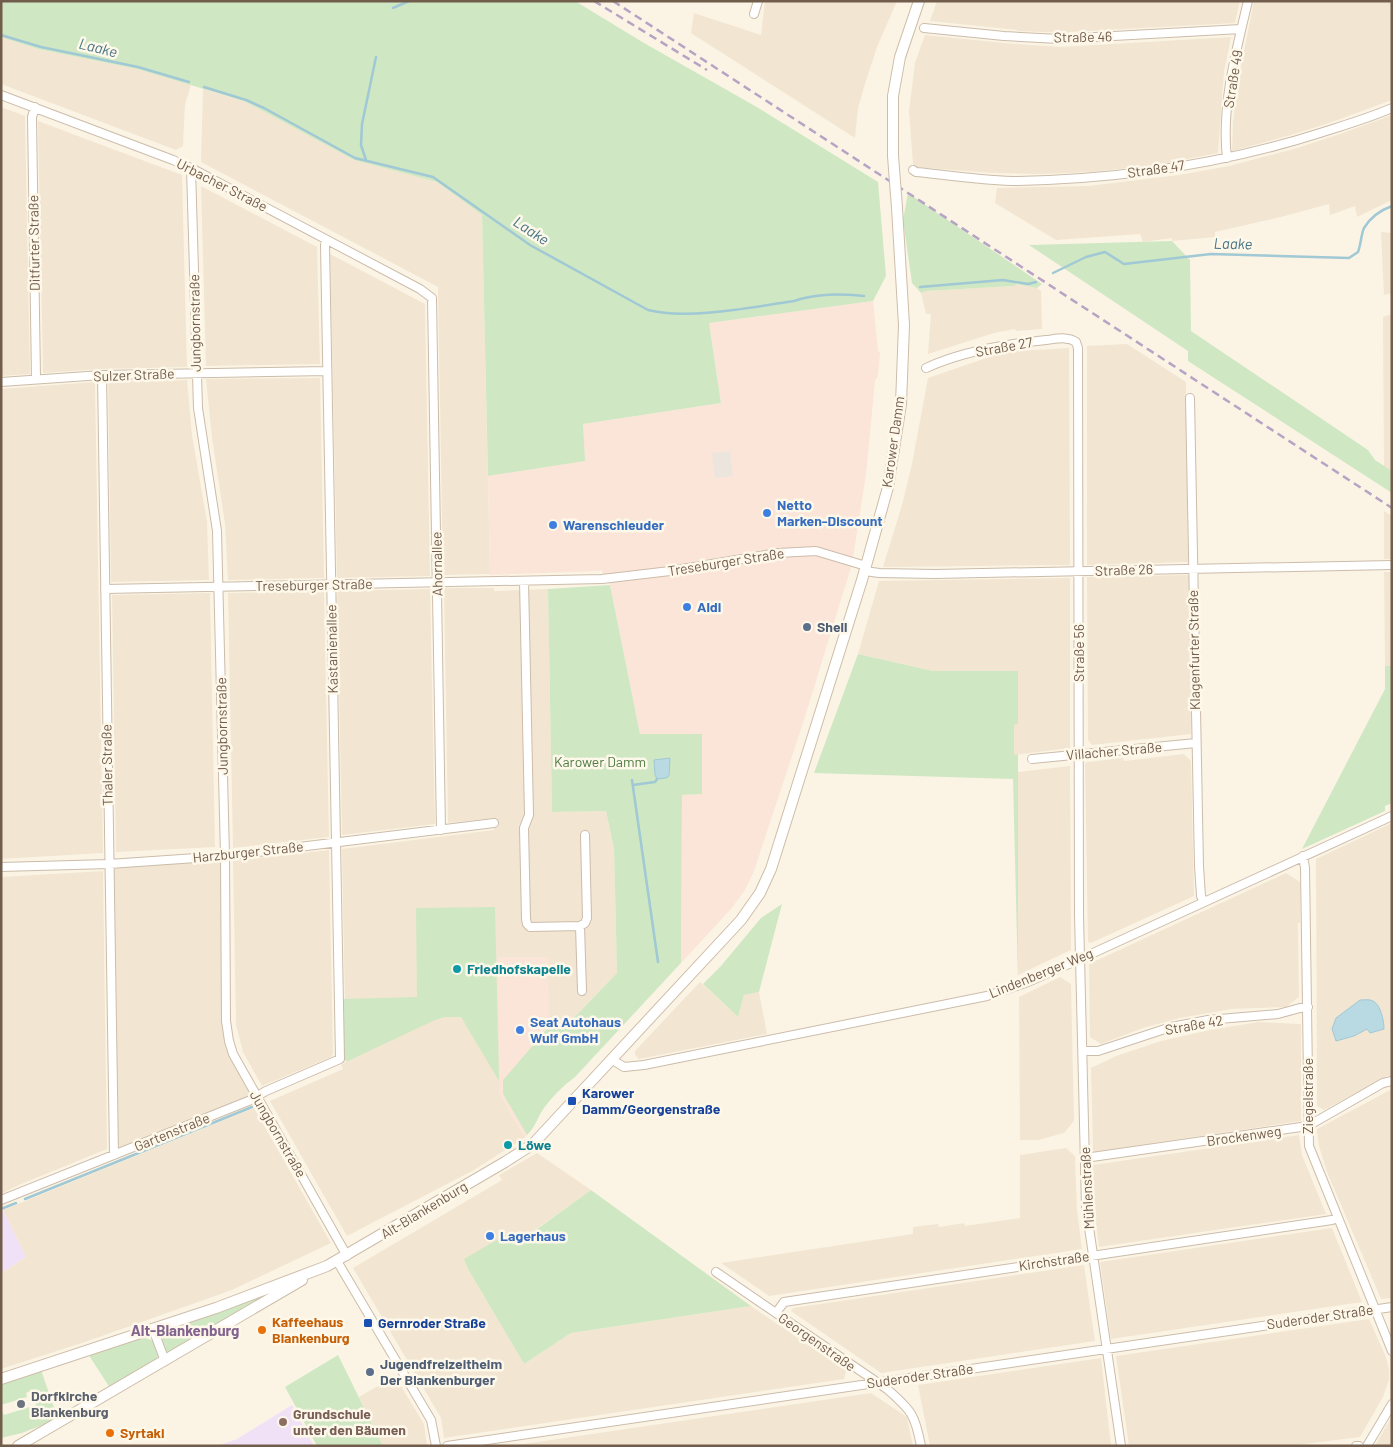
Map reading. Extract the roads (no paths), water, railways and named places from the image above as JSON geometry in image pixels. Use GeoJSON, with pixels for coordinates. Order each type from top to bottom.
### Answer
{"type":"FeatureCollection","features":[{"type":"Feature","properties":{"kind":"main road","name":"Karower Damm"},"geometry":{"type":"LineString","coordinates":[[533,1144],[741,920],[763,886],[771,869],[865,568],[888,487],[895,446],[900,404],[904,325],[893,156],[893,96],[900,57],[919,1]]}},
{"type":"Feature","properties":{"kind":"main road","name":"Alt-Blankenburg"},"geometry":{"type":"LineString","coordinates":[[1,1379],[216,1308],[313,1272],[347,1256],[533,1144]]}},
{"type":"Feature","properties":{"kind":"main road","name":"Alt-Blankenburg"},"geometry":{"type":"LineString","coordinates":[[18,1446],[303,1280],[313,1272]]}},
{"type":"Feature","properties":{"kind":"street"},"geometry":{"type":"LineString","coordinates":[[754,14],[758,1]]}},
{"type":"Feature","properties":{"kind":"street","name":"Straße 49"},"geometry":{"type":"LineString","coordinates":[[1227,158],[1225,140],[1229,95],[1248,1]]}},
{"type":"Feature","properties":{"kind":"street","name":"Straße 46"},"geometry":{"type":"LineString","coordinates":[[924,28],[1059,39],[1241,29]]}},
{"type":"Feature","properties":{"kind":"street","name":"Urbacher Straße"},"geometry":{"type":"LineString","coordinates":[[1,95],[191,168],[420,289],[432,298]]}},
{"type":"Feature","properties":{"kind":"street","name":"Ditfurter Straße"},"geometry":{"type":"LineString","coordinates":[[35,107],[32,117],[36,379]]}},
{"type":"Feature","properties":{"kind":"street","name":"Straße 47"},"geometry":{"type":"LineString","coordinates":[[913,170],[916,172],[1016,181],[1079,179],[1136,173],[1227,158],[1277,146],[1392,108]]}},
{"type":"Feature","properties":{"kind":"street","name":"Jungbornstraße"},"geometry":{"type":"LineString","coordinates":[[191,168],[198,408],[217,531],[225,856],[226,1021],[233,1054],[347,1256]]}},
{"type":"Feature","properties":{"kind":"street","name":"Kastanienallee"},"geometry":{"type":"LineString","coordinates":[[327,240],[325,244],[327,371],[340,1059]]}},
{"type":"Feature","properties":{"kind":"street","name":"Ahornallee"},"geometry":{"type":"LineString","coordinates":[[432,298],[441,830]]}},
{"type":"Feature","properties":{"kind":"street","name":"Straße 27"},"geometry":{"type":"LineString","coordinates":[[926,368],[956,357],[1016,343],[1068,338],[1076,342],[1078,348]]}},
{"type":"Feature","properties":{"kind":"street","name":"Straße 56"},"geometry":{"type":"LineString","coordinates":[[1078,348],[1080,959]]}},
{"type":"Feature","properties":{"kind":"street","name":"Sulzer Straße"},"geometry":{"type":"LineString","coordinates":[[1,382],[102,375],[327,371]]}},
{"type":"Feature","properties":{"kind":"street","name":"Thaler Straße"},"geometry":{"type":"LineString","coordinates":[[102,375],[114,1155]]}},
{"type":"Feature","properties":{"kind":"street","name":"Klagenfurter Straße"},"geometry":{"type":"LineString","coordinates":[[1190,398],[1198,866],[1201,896],[1204,902]]}},
{"type":"Feature","properties":{"kind":"street","name":"Treseburger Straße"},"geometry":{"type":"LineString","coordinates":[[105,589],[602,580],[670,571],[778,552],[816,551],[865,568]]}},
{"type":"Feature","properties":{"kind":"street","name":"Straße 26"},"geometry":{"type":"LineString","coordinates":[[865,568],[879,574],[926,574],[1388,565]]}},
{"type":"Feature","properties":{"kind":"street"},"geometry":{"type":"LineString","coordinates":[[524,581],[529,815],[524,828],[526,919],[530,927],[580,926],[585,923],[587,918],[585,835]]}},
{"type":"Feature","properties":{"kind":"street","name":"Villacher Straße"},"geometry":{"type":"LineString","coordinates":[[1032,759],[1196,743]]}},
{"type":"Feature","properties":{"kind":"street","name":"Lindenberger Weg"},"geometry":{"type":"LineString","coordinates":[[611,1059],[624,1067],[644,1065],[987,996],[1028,982],[1080,959],[1392,816]]}},
{"type":"Feature","properties":{"kind":"street","name":"Harzburger Straße"},"geometry":{"type":"LineString","coordinates":[[1,867],[109,864],[225,856],[494,823]]}},
{"type":"Feature","properties":{"kind":"street","name":"Ziegelstraße"},"geometry":{"type":"LineString","coordinates":[[1303,856],[1305,862],[1309,1146],[1392,1351]]}},
{"type":"Feature","properties":{"kind":"street"},"geometry":{"type":"LineString","coordinates":[[580,926],[582,991]]}},
{"type":"Feature","properties":{"kind":"street","name":"Mühlenstraße"},"geometry":{"type":"LineString","coordinates":[[1080,959],[1086,1207],[1121,1446]]}},
{"type":"Feature","properties":{"kind":"street","name":"Straße 42"},"geometry":{"type":"LineString","coordinates":[[1083,1051],[1098,1051],[1181,1025],[1208,1020],[1278,1014],[1308,1007]]}},
{"type":"Feature","properties":{"kind":"street","name":"Gartenstraße"},"geometry":{"type":"LineString","coordinates":[[1,1200],[257,1096],[340,1059]]}},
{"type":"Feature","properties":{"kind":"street","name":"Brockenweg"},"geometry":{"type":"LineString","coordinates":[[1084,1158],[1308,1126],[1383,1083],[1392,1081]]}},
{"type":"Feature","properties":{"kind":"street","name":"Kirchstraße"},"geometry":{"type":"LineString","coordinates":[[776,1313],[784,1302],[1338,1218]]}},
{"type":"Feature","properties":{"kind":"street"},"geometry":{"type":"LineString","coordinates":[[337,1261],[431,1420],[436,1446]]}},
{"type":"Feature","properties":{"kind":"street","name":"Georgenstraße"},"geometry":{"type":"LineString","coordinates":[[716,1272],[887,1389],[911,1411],[918,1428],[921,1446]]}},
{"type":"Feature","properties":{"kind":"street","name":"Suderoder Straße"},"geometry":{"type":"LineString","coordinates":[[448,1446],[1392,1307]]}},
{"type":"Feature","properties":{"kind":"street"},"geometry":{"type":"LineString","coordinates":[[153,1329],[165,1360]]}},
{"type":"Feature","properties":{"kind":"street"},"geometry":{"type":"LineString","coordinates":[[1367,1446],[1392,1404]]}},
{"type":"Feature","properties":{"kind":"water"},"geometry":{"type":"Polygon","coordinates":[[[670,758],[669,776],[657,779],[654,760],[670,758]]]}},
{"type":"Feature","properties":{"kind":"water"},"geometry":{"type":"Polygon","coordinates":[[[1360,1000],[1370,1000],[1376,1003],[1382,1014],[1384,1029],[1370,1033],[1367,1029],[1354,1036],[1336,1041],[1332,1029],[1336,1018],[1360,1000]]]}},
{"type":"Feature","properties":{"kind":"waterway"},"geometry":{"type":"LineString","coordinates":[[393,8],[409,1]]}},
{"type":"Feature","properties":{"kind":"waterway","name":"Laake"},"geometry":{"type":"LineString","coordinates":[[1,35],[41,47],[138,67],[189,82]]}},
{"type":"Feature","properties":{"kind":"waterway"},"geometry":{"type":"LineString","coordinates":[[366,160],[361,145],[362,124],[376,57]]}},
{"type":"Feature","properties":{"kind":"waterway","name":"Laake"},"geometry":{"type":"LineString","coordinates":[[204,87],[246,100],[264,108],[355,158],[433,177],[530,245],[648,310],[682,314],[721,312],[794,301],[820,295],[864,296]]}},
{"type":"Feature","properties":{"kind":"waterway","name":"Laake"},"geometry":{"type":"LineString","coordinates":[[1053,273],[1086,257],[1105,252],[1124,264],[1211,254],[1349,258],[1358,252],[1366,224],[1376,215],[1392,206]]}},
{"type":"Feature","properties":{"kind":"waterway","name":"Laake"},"geometry":{"type":"LineString","coordinates":[[920,287],[1003,280],[1028,284],[1036,282]]}},
{"type":"Feature","properties":{"kind":"waterway"},"geometry":{"type":"LineString","coordinates":[[633,785],[655,782],[657,779]]}},
{"type":"Feature","properties":{"kind":"waterway"},"geometry":{"type":"LineString","coordinates":[[632,780],[658,962]]}},
{"type":"Feature","properties":{"kind":"waterway"},"geometry":{"type":"LineString","coordinates":[[25,1199],[252,1107]]}},
{"type":"Feature","properties":{"kind":"waterway"},"geometry":{"type":"LineString","coordinates":[[1,1209],[16,1203]]}},
{"type":"Feature","properties":{"kind":"railway"},"geometry":{"type":"LineString","coordinates":[[594,1],[707,70]]}},
{"type":"Feature","properties":{"kind":"railway"},"geometry":{"type":"LineString","coordinates":[[613,1],[1392,508]]}},
{"type":"Feature","properties":{"kind":"place","name":"Netto Marken-Discount"},"geometry":{"type":"Point","coordinates":[767,513]}},
{"type":"Feature","properties":{"kind":"place","name":"Warenschleuder"},"geometry":{"type":"Point","coordinates":[553,525]}},
{"type":"Feature","properties":{"kind":"place","name":"Aldi"},"geometry":{"type":"Point","coordinates":[687,607]}},
{"type":"Feature","properties":{"kind":"place","name":"Shell"},"geometry":{"type":"Point","coordinates":[807,627]}},
{"type":"Feature","properties":{"kind":"place","name":"Friedhofskapelle"},"geometry":{"type":"Point","coordinates":[457,969]}},
{"type":"Feature","properties":{"kind":"place","name":"Seat Autohaus Wulf GmbH"},"geometry":{"type":"Point","coordinates":[520,1030]}},
{"type":"Feature","properties":{"kind":"place","name":"Karower Damm/Georgenstraße"},"geometry":{"type":"Point","coordinates":[572,1101]}},
{"type":"Feature","properties":{"kind":"place","name":"Löwe"},"geometry":{"type":"Point","coordinates":[508,1145]}},
{"type":"Feature","properties":{"kind":"place","name":"Lagerhaus"},"geometry":{"type":"Point","coordinates":[490,1236]}},
{"type":"Feature","properties":{"kind":"place","name":"Gernroder Straße"},"geometry":{"type":"Point","coordinates":[368,1323]}},
{"type":"Feature","properties":{"kind":"place","name":"Kaffeehaus Blankenburg"},"geometry":{"type":"Point","coordinates":[262,1330]}},
{"type":"Feature","properties":{"kind":"place","name":"Jugendfreizeitheim Der Blankenburger"},"geometry":{"type":"Point","coordinates":[370,1372]}},
{"type":"Feature","properties":{"kind":"place","name":"Dorfkirche Blankenburg"},"geometry":{"type":"Point","coordinates":[21,1404]}},
{"type":"Feature","properties":{"kind":"place","name":"Grundschule unter den Bäumen"},"geometry":{"type":"Point","coordinates":[283,1422]}},
{"type":"Feature","properties":{"kind":"place","name":"Syrtaki"},"geometry":{"type":"Point","coordinates":[110,1433]}},
{"type":"Feature","properties":{"kind":"district","name":"Alt-Blankenburg"},"geometry":{"type":"Point","coordinates":[185,1331]}}]}
